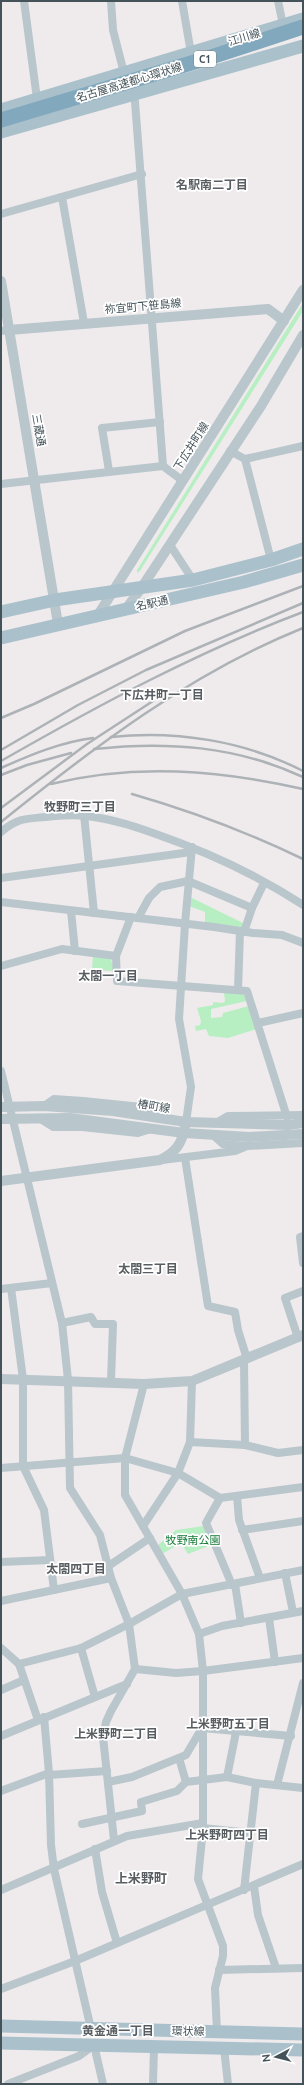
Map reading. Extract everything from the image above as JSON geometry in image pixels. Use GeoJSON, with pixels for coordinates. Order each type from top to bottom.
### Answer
{"type":"FeatureCollection","features":[{"type":"Feature","properties":{"kind":"highway","name":"名古屋高速都心環状線"},"geometry":{"type":"LineString","coordinates":[[1,120],[106,89],[303,27]]}},
{"type":"Feature","properties":{"kind":"highway"},"geometry":{"type":"LineString","coordinates":[[106,89],[142,85],[303,36]]}},
{"type":"Feature","properties":{"kind":"main road","name":"江川線"},"geometry":{"type":"LineString","coordinates":[[1,110],[303,19]]}},
{"type":"Feature","properties":{"kind":"main road"},"geometry":{"type":"LineString","coordinates":[[1,132],[303,46]]}},
{"type":"Feature","properties":{"kind":"main road","name":"名駅通"},"geometry":{"type":"LineString","coordinates":[[1,612],[55,600],[142,587],[164,586],[193,580],[271,560],[303,549]]}},
{"type":"Feature","properties":{"kind":"main road","name":"名駅通"},"geometry":{"type":"LineString","coordinates":[[1,638],[303,567]]}},
{"type":"Feature","properties":{"kind":"main road","name":"環状線"},"geometry":{"type":"LineString","coordinates":[[1,2026],[303,2034]]}},
{"type":"Feature","properties":{"kind":"main road","name":"環状線"},"geometry":{"type":"LineString","coordinates":[[1,2043],[303,2050]]}},
{"type":"Feature","properties":{"kind":"street"},"geometry":{"type":"LineString","coordinates":[[24,1],[37,99]]}},
{"type":"Feature","properties":{"kind":"street"},"geometry":{"type":"LineString","coordinates":[[111,1],[113,30],[135,94],[162,466]]}},
{"type":"Feature","properties":{"kind":"street"},"geometry":{"type":"LineString","coordinates":[[182,1],[191,53]]}},
{"type":"Feature","properties":{"kind":"street"},"geometry":{"type":"LineString","coordinates":[[278,1],[283,25]]}},
{"type":"Feature","properties":{"kind":"street"},"geometry":{"type":"LineString","coordinates":[[1,214],[62,198],[142,174]]}},
{"type":"Feature","properties":{"kind":"street"},"geometry":{"type":"LineString","coordinates":[[62,198],[84,323]]}},
{"type":"Feature","properties":{"kind":"street","name":"三蔵通"},"geometry":{"type":"LineString","coordinates":[[1,281],[5,330],[36,480],[58,624]]}},
{"type":"Feature","properties":{"kind":"street","name":"下広井町線"},"geometry":{"type":"LineString","coordinates":[[98,615],[111,592],[183,481],[303,290]]}},
{"type":"Feature","properties":{"kind":"street","name":"祢宜町下笹島線"},"geometry":{"type":"LineString","coordinates":[[5,330],[152,317],[268,309],[284,321]]}},
{"type":"Feature","properties":{"kind":"street"},"geometry":{"type":"LineString","coordinates":[[126,609],[261,406],[303,335]]}},
{"type":"Feature","properties":{"kind":"street"},"geometry":{"type":"LineString","coordinates":[[109,471],[102,428],[160,422]]}},
{"type":"Feature","properties":{"kind":"street"},"geometry":{"type":"LineString","coordinates":[[230,451],[245,459],[303,446]]}},
{"type":"Feature","properties":{"kind":"street"},"geometry":{"type":"LineString","coordinates":[[245,459],[271,560]]}},
{"type":"Feature","properties":{"kind":"street"},"geometry":{"type":"LineString","coordinates":[[1,484],[162,466],[183,481]]}},
{"type":"Feature","properties":{"kind":"street"},"geometry":{"type":"LineString","coordinates":[[170,545],[193,580]]}},
{"type":"Feature","properties":{"kind":"street"},"geometry":{"type":"LineString","coordinates":[[1,832],[14,821],[60,815],[84,815],[135,827],[192,849],[264,883],[303,905]]}},
{"type":"Feature","properties":{"kind":"street"},"geometry":{"type":"LineString","coordinates":[[84,815],[94,913]]}},
{"type":"Feature","properties":{"kind":"street"},"geometry":{"type":"LineString","coordinates":[[1,878],[90,866],[192,849]]}},
{"type":"Feature","properties":{"kind":"street"},"geometry":{"type":"LineString","coordinates":[[160,1160],[176,1150],[184,1133],[192,1087],[179,1019],[188,881],[192,849]]}},
{"type":"Feature","properties":{"kind":"street"},"geometry":{"type":"LineString","coordinates":[[252,908],[188,881],[160,887],[148,898],[134,917],[116,956],[117,981],[247,991],[288,1117]]}},
{"type":"Feature","properties":{"kind":"street"},"geometry":{"type":"LineString","coordinates":[[238,990],[242,932],[264,883]]}},
{"type":"Feature","properties":{"kind":"street"},"geometry":{"type":"LineString","coordinates":[[1,902],[134,917],[242,932],[282,935],[303,943]]}},
{"type":"Feature","properties":{"kind":"street"},"geometry":{"type":"LineString","coordinates":[[71,910],[75,951]]}},
{"type":"Feature","properties":{"kind":"street"},"geometry":{"type":"LineString","coordinates":[[1,966],[62,949],[116,956]]}},
{"type":"Feature","properties":{"kind":"street"},"geometry":{"type":"LineString","coordinates":[[258,1023],[303,1012]]}},
{"type":"Feature","properties":{"kind":"street"},"geometry":{"type":"LineString","coordinates":[[1,1071],[5,1106],[13,1118],[62,1323],[68,1380],[70,1488],[100,1535],[107,1567],[129,1624],[135,1669],[106,1722],[103,1737],[114,1840]]}},
{"type":"Feature","properties":{"kind":"street","name":"椿町線"},"geometry":{"type":"LineString","coordinates":[[5,1106],[44,1106],[113,1111],[184,1133],[249,1137],[303,1134]]}},
{"type":"Feature","properties":{"kind":"street"},"geometry":{"type":"LineString","coordinates":[[215,1124],[228,1116],[288,1117],[303,1115]]}},
{"type":"Feature","properties":{"kind":"street","name":"椿町線"},"geometry":{"type":"LineString","coordinates":[[1,1119],[70,1118],[155,1124],[186,1122],[215,1124],[303,1123]]}},
{"type":"Feature","properties":{"kind":"street"},"geometry":{"type":"LineString","coordinates":[[213,1135],[224,1144],[247,1146],[303,1143]]}},
{"type":"Feature","properties":{"kind":"street"},"geometry":{"type":"LineString","coordinates":[[1,1181],[235,1151],[247,1146]]}},
{"type":"Feature","properties":{"kind":"street"},"geometry":{"type":"LineString","coordinates":[[185,1158],[208,1306],[235,1312],[246,1360],[245,1444]]}},
{"type":"Feature","properties":{"kind":"street"},"geometry":{"type":"LineString","coordinates":[[303,1236],[300,1237],[303,1263]]}},
{"type":"Feature","properties":{"kind":"street"},"geometry":{"type":"LineString","coordinates":[[1,1289],[52,1283]]}},
{"type":"Feature","properties":{"kind":"street"},"geometry":{"type":"LineString","coordinates":[[11,1288],[23,1379],[23,1466],[44,1510],[54,1590]]}},
{"type":"Feature","properties":{"kind":"street"},"geometry":{"type":"LineString","coordinates":[[1,1379],[111,1381],[144,1384],[192,1382],[300,1336],[285,1298],[303,1291]]}},
{"type":"Feature","properties":{"kind":"street"},"geometry":{"type":"LineString","coordinates":[[62,1323],[91,1317],[95,1324],[113,1324],[111,1381]]}},
{"type":"Feature","properties":{"kind":"street"},"geometry":{"type":"LineString","coordinates":[[143,1526],[178,1473],[190,1442],[192,1382]]}},
{"type":"Feature","properties":{"kind":"street"},"geometry":{"type":"LineString","coordinates":[[144,1384],[125,1458],[125,1495],[182,1594],[198,1634],[204,1671],[202,1728],[203,1826],[198,1879],[223,1946],[223,1956],[215,1988],[217,2032]]}},
{"type":"Feature","properties":{"kind":"street"},"geometry":{"type":"LineString","coordinates":[[190,1442],[245,1444],[278,1453],[303,1450]]}},
{"type":"Feature","properties":{"kind":"street"},"geometry":{"type":"LineString","coordinates":[[1,1468],[69,1461],[125,1458],[178,1473],[220,1498],[303,1487]]}},
{"type":"Feature","properties":{"kind":"street"},"geometry":{"type":"LineString","coordinates":[[236,1496],[239,1520],[260,1578]]}},
{"type":"Feature","properties":{"kind":"street"},"geometry":{"type":"LineString","coordinates":[[220,1498],[206,1523],[234,1584],[241,1623]]}},
{"type":"Feature","properties":{"kind":"street"},"geometry":{"type":"LineString","coordinates":[[242,1530],[303,1521]]}},
{"type":"Feature","properties":{"kind":"street"},"geometry":{"type":"LineString","coordinates":[[107,1567],[150,1538]]}},
{"type":"Feature","properties":{"kind":"street"},"geometry":{"type":"LineString","coordinates":[[1,1562],[50,1560]]}},
{"type":"Feature","properties":{"kind":"street"},"geometry":{"type":"LineString","coordinates":[[19,1664],[81,1648],[129,1624],[182,1594],[303,1570]]}},
{"type":"Feature","properties":{"kind":"street"},"geometry":{"type":"LineString","coordinates":[[285,1574],[293,1612]]}},
{"type":"Feature","properties":{"kind":"street"},"geometry":{"type":"LineString","coordinates":[[1,1601],[111,1578]]}},
{"type":"Feature","properties":{"kind":"street"},"geometry":{"type":"LineString","coordinates":[[198,1634],[222,1626],[303,1611]]}},
{"type":"Feature","properties":{"kind":"street"},"geometry":{"type":"LineString","coordinates":[[269,1618],[275,1662]]}},
{"type":"Feature","properties":{"kind":"street"},"geometry":{"type":"LineString","coordinates":[[1,1648],[19,1664],[24,1680],[41,1719],[49,1774],[49,1820],[54,1869],[91,2029]]}},
{"type":"Feature","properties":{"kind":"street"},"geometry":{"type":"LineString","coordinates":[[81,1648],[95,1697]]}},
{"type":"Feature","properties":{"kind":"street"},"geometry":{"type":"LineString","coordinates":[[135,1669],[176,1673],[204,1671],[303,1658]]}},
{"type":"Feature","properties":{"kind":"street"},"geometry":{"type":"LineString","coordinates":[[1,1690],[24,1680]]}},
{"type":"Feature","properties":{"kind":"street"},"geometry":{"type":"LineString","coordinates":[[277,1785],[301,1698],[303,1683]]}},
{"type":"Feature","properties":{"kind":"street"},"geometry":{"type":"LineString","coordinates":[[1,1736],[127,1684]]}},
{"type":"Feature","properties":{"kind":"street"},"geometry":{"type":"LineString","coordinates":[[202,1728],[291,1736]]}},
{"type":"Feature","properties":{"kind":"street"},"geometry":{"type":"LineString","coordinates":[[108,1782],[132,1777],[186,1755],[202,1728]]}},
{"type":"Feature","properties":{"kind":"street"},"geometry":{"type":"LineString","coordinates":[[226,1777],[236,1732]]}},
{"type":"Feature","properties":{"kind":"street"},"geometry":{"type":"LineString","coordinates":[[179,1758],[186,1782]]}},
{"type":"Feature","properties":{"kind":"street"},"geometry":{"type":"LineString","coordinates":[[1,1791],[49,1774],[107,1771]]}},
{"type":"Feature","properties":{"kind":"street"},"geometry":{"type":"LineString","coordinates":[[82,1824],[112,1816],[142,1811],[141,1802],[177,1791],[186,1782],[203,1779],[226,1777],[256,1783],[303,1788]]}},
{"type":"Feature","properties":{"kind":"street"},"geometry":{"type":"LineString","coordinates":[[244,1890],[256,1783]]}},
{"type":"Feature","properties":{"kind":"street"},"geometry":{"type":"LineString","coordinates":[[1,1890],[54,1869],[114,1840],[127,1836],[203,1826],[250,1833]]}},
{"type":"Feature","properties":{"kind":"street"},"geometry":{"type":"LineString","coordinates":[[95,1849],[102,1892],[117,1943]]}},
{"type":"Feature","properties":{"kind":"street"},"geometry":{"type":"LineString","coordinates":[[1,1989],[75,1961],[303,1864]]}},
{"type":"Feature","properties":{"kind":"street"},"geometry":{"type":"LineString","coordinates":[[254,1886],[258,1915],[276,1968]]}},
{"type":"Feature","properties":{"kind":"street"},"geometry":{"type":"LineString","coordinates":[[219,1970],[303,1968]]}},
{"type":"Feature","properties":{"kind":"street"},"geometry":{"type":"LineString","coordinates":[[8,2084],[79,2056],[94,2045],[103,2084]]}},
{"type":"Feature","properties":{"kind":"street"},"geometry":{"type":"LineString","coordinates":[[153,2084],[154,2046]]}},
{"type":"Feature","properties":{"kind":"street"},"geometry":{"type":"LineString","coordinates":[[224,2048],[228,2084]]}},
{"type":"Feature","properties":{"kind":"green space"},"geometry":{"type":"Polygon","coordinates":[[[303,303],[303,311],[140,571],[137,573],[137,570],[303,303]]]}},
{"type":"Feature","properties":{"kind":"green space"},"geometry":{"type":"Polygon","coordinates":[[[190,897],[243,923],[243,928],[205,923],[205,912],[189,906],[190,897]]]}},
{"type":"Feature","properties":{"kind":"green space"},"geometry":{"type":"Polygon","coordinates":[[[93,956],[111,959],[114,971],[92,970],[93,956]]]}},
{"type":"Feature","properties":{"kind":"green space"},"geometry":{"type":"Polygon","coordinates":[[[224,993],[243,993],[247,1001],[211,1009],[211,1018],[222,1017],[223,1013],[249,1006],[257,1029],[228,1038],[209,1036],[206,1029],[196,1031],[195,1026],[200,1025],[201,1021],[197,1008],[213,1005],[213,1002],[223,1003],[225,1001],[224,993]]]}},
{"type":"Feature","properties":{"kind":"green space","name":"牧野南公園"},"geometry":{"type":"Polygon","coordinates":[[[204,1526],[211,1545],[188,1554],[181,1543],[162,1554],[158,1545],[176,1530],[204,1526]]]}},
{"type":"Feature","properties":{"kind":"railway"},"geometry":{"type":"LineString","coordinates":[[1,718],[34,704],[185,631],[303,586]]}},
{"type":"Feature","properties":{"kind":"railway"},"geometry":{"type":"LineString","coordinates":[[1,750],[78,705],[146,670],[303,603]]}},
{"type":"Feature","properties":{"kind":"railway"},"geometry":{"type":"LineString","coordinates":[[1,761],[149,680],[225,644],[303,612]]}},
{"type":"Feature","properties":{"kind":"railway"},"geometry":{"type":"LineString","coordinates":[[1,822],[72,766],[183,689],[262,646],[303,628]]}},
{"type":"Feature","properties":{"kind":"railway"},"geometry":{"type":"LineString","coordinates":[[1,808],[87,744],[153,701]]}},
{"type":"Feature","properties":{"kind":"railway"},"geometry":{"type":"LineString","coordinates":[[111,737],[160,735],[210,740],[258,752],[303,771]]}},
{"type":"Feature","properties":{"kind":"railway"},"geometry":{"type":"LineString","coordinates":[[1,768],[57,746],[93,738]]}},
{"type":"Feature","properties":{"kind":"railway"},"geometry":{"type":"LineString","coordinates":[[94,749],[148,746],[201,748],[252,758],[303,777]]}},
{"type":"Feature","properties":{"kind":"railway"},"geometry":{"type":"LineString","coordinates":[[1,775],[27,765],[71,753]]}},
{"type":"Feature","properties":{"kind":"railway"},"geometry":{"type":"LineString","coordinates":[[51,784],[82,777],[146,771],[240,777],[303,789]]}},
{"type":"Feature","properties":{"kind":"railway"},"geometry":{"type":"LineString","coordinates":[[132,794],[219,823],[303,859]]}},
{"type":"Feature","properties":{"kind":"district","name":"名駅南二丁目"},"geometry":{"type":"Point","coordinates":[212,185]}},
{"type":"Feature","properties":{"kind":"district","name":"下広井町一丁目"},"geometry":{"type":"Point","coordinates":[162,695]}},
{"type":"Feature","properties":{"kind":"district","name":"牧野町三丁目"},"geometry":{"type":"Point","coordinates":[80,807]}},
{"type":"Feature","properties":{"kind":"district","name":"太閤一丁目"},"geometry":{"type":"Point","coordinates":[108,976]}},
{"type":"Feature","properties":{"kind":"district","name":"太閤三丁目"},"geometry":{"type":"Point","coordinates":[148,1269]}},
{"type":"Feature","properties":{"kind":"district","name":"太閤四丁目"},"geometry":{"type":"Point","coordinates":[76,1569]}},
{"type":"Feature","properties":{"kind":"district","name":"上米野町五丁目"},"geometry":{"type":"Point","coordinates":[228,1724]}},
{"type":"Feature","properties":{"kind":"district","name":"上米野町二丁目"},"geometry":{"type":"Point","coordinates":[116,1734]}},
{"type":"Feature","properties":{"kind":"district","name":"上米野町四丁目"},"geometry":{"type":"Point","coordinates":[227,1835]}},
{"type":"Feature","properties":{"kind":"district","name":"上米野町"},"geometry":{"type":"Point","coordinates":[141,1878]}},
{"type":"Feature","properties":{"kind":"district","name":"黄金通一丁目"},"geometry":{"type":"Point","coordinates":[118,2031]}}]}
